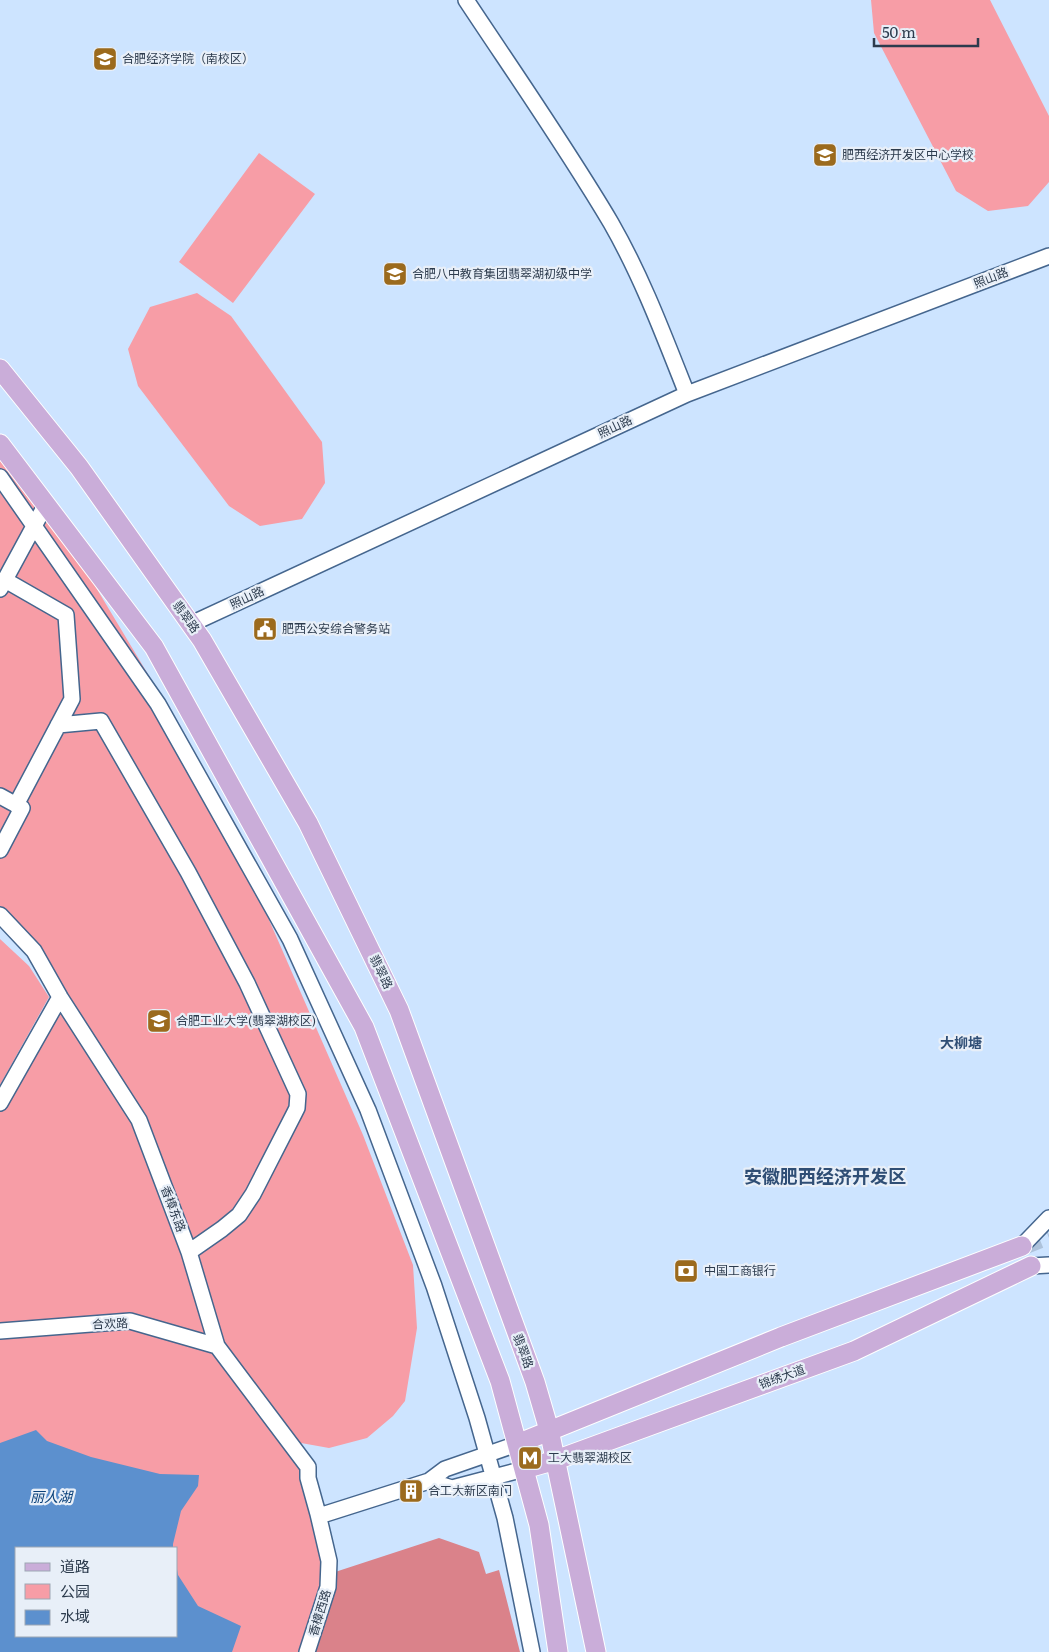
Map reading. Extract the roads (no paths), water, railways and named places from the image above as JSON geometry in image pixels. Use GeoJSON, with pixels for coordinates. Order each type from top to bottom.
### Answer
{"type":"FeatureCollection","features":[{"type":"Feature","properties":{"kind":"main road","name":"翡翠路"},"geometry":{"type":"LineString","coordinates":[[0,369],[79,467],[207,648],[308,823],[400,1010],[535,1382],[556,1460],[596,1652]]}},
{"type":"Feature","properties":{"kind":"main road"},"geometry":{"type":"LineString","coordinates":[[0,444],[154,647],[364,1027],[500,1381],[539,1525],[558,1652]]}},
{"type":"Feature","properties":{"kind":"main road"},"geometry":{"type":"LineString","coordinates":[[517,1444],[781,1337],[1022,1246]]}},
{"type":"Feature","properties":{"kind":"main road","name":"锦绣大道"},"geometry":{"type":"LineString","coordinates":[[524,1469],[556,1460],[854,1351],[1040,1265]]}},
{"type":"Feature","properties":{"kind":"street"},"geometry":{"type":"LineString","coordinates":[[466,0],[563,146],[612,225],[651,303],[686,394]]}},
{"type":"Feature","properties":{"kind":"street","name":"照山路"},"geometry":{"type":"LineString","coordinates":[[191,624],[686,394],[1049,256]]}},
{"type":"Feature","properties":{"kind":"street"},"geometry":{"type":"LineString","coordinates":[[0,477],[158,704],[290,939],[368,1110],[434,1286],[477,1418],[505,1518],[532,1652]]}},
{"type":"Feature","properties":{"kind":"street"},"geometry":{"type":"LineString","coordinates":[[16,805],[72,699],[66,615],[2,585],[46,504]]}},
{"type":"Feature","properties":{"kind":"street"},"geometry":{"type":"LineString","coordinates":[[58,725],[101,721],[188,872],[247,983],[298,1094],[297,1108],[244,1208],[239,1215],[222,1229],[189,1252]]}},
{"type":"Feature","properties":{"kind":"street"},"geometry":{"type":"LineString","coordinates":[[0,796],[22,808],[0,850]]}},
{"type":"Feature","properties":{"kind":"street","name":"香樟东路"},"geometry":{"type":"LineString","coordinates":[[0,915],[34,952],[60,997],[139,1120],[189,1252],[217,1346],[308,1467],[308,1478],[319,1515]]}},
{"type":"Feature","properties":{"kind":"street"},"geometry":{"type":"LineString","coordinates":[[0,1103],[60,997]]}},
{"type":"Feature","properties":{"kind":"street"},"geometry":{"type":"LineString","coordinates":[[1022,1246],[1049,1218]]}},
{"type":"Feature","properties":{"kind":"street","name":"合欢路"},"geometry":{"type":"LineString","coordinates":[[0,1331],[130,1321],[217,1346]]}},
{"type":"Feature","properties":{"kind":"street"},"geometry":{"type":"LineString","coordinates":[[319,1515],[429,1481],[445,1469],[517,1444]]}},
{"type":"Feature","properties":{"kind":"street"},"geometry":{"type":"LineString","coordinates":[[429,1481],[452,1488],[524,1469]]}},
{"type":"Feature","properties":{"kind":"street","name":"香樟西路"},"geometry":{"type":"LineString","coordinates":[[307,1652],[328,1587],[329,1561],[319,1515]]}},
{"type":"Feature","properties":{"kind":"water","name":"丽人湖"},"geometry":{"type":"Polygon","coordinates":[[[36,1430],[47,1441],[91,1457],[160,1474],[199,1475],[198,1486],[181,1511],[173,1547],[15,1547],[15,1637],[178,1637],[178,1575],[198,1606],[241,1626],[232,1652],[0,1652],[0,1443],[36,1430]]]}},
{"type":"Feature","properties":{"kind":"tunnel"},"geometry":{"type":"LineString","coordinates":[[1022,1246],[1049,1235]]}},
{"type":"Feature","properties":{"kind":"place","name":"合肥经济学院（南校区）"},"geometry":{"type":"Point","coordinates":[105,59]}},
{"type":"Feature","properties":{"kind":"place","name":"肥西经济开发区中心学校"},"geometry":{"type":"Point","coordinates":[825,155]}},
{"type":"Feature","properties":{"kind":"place","name":"合肥八中教育集团翡翠湖初级中学"},"geometry":{"type":"Point","coordinates":[395,274]}},
{"type":"Feature","properties":{"kind":"place","name":"肥西公安综合警务站"},"geometry":{"type":"Point","coordinates":[265,629]}},
{"type":"Feature","properties":{"kind":"place","name":"合肥工业大学(翡翠湖校区)"},"geometry":{"type":"Point","coordinates":[159,1021]}},
{"type":"Feature","properties":{"kind":"place","name":"中国工商银行"},"geometry":{"type":"Point","coordinates":[686,1271]}},
{"type":"Feature","properties":{"kind":"place","name":"工大翡翠湖校区"},"geometry":{"type":"Point","coordinates":[530,1458]}},
{"type":"Feature","properties":{"kind":"place","name":"合工大新区南门"},"geometry":{"type":"Point","coordinates":[411,1491]}},
{"type":"Feature","properties":{"kind":"district","name":"大柳塘"},"geometry":{"type":"Point","coordinates":[961,1043]}},
{"type":"Feature","properties":{"kind":"district","name":"安徽肥西经济开发区"},"geometry":{"type":"Point","coordinates":[825,1177]}}]}
